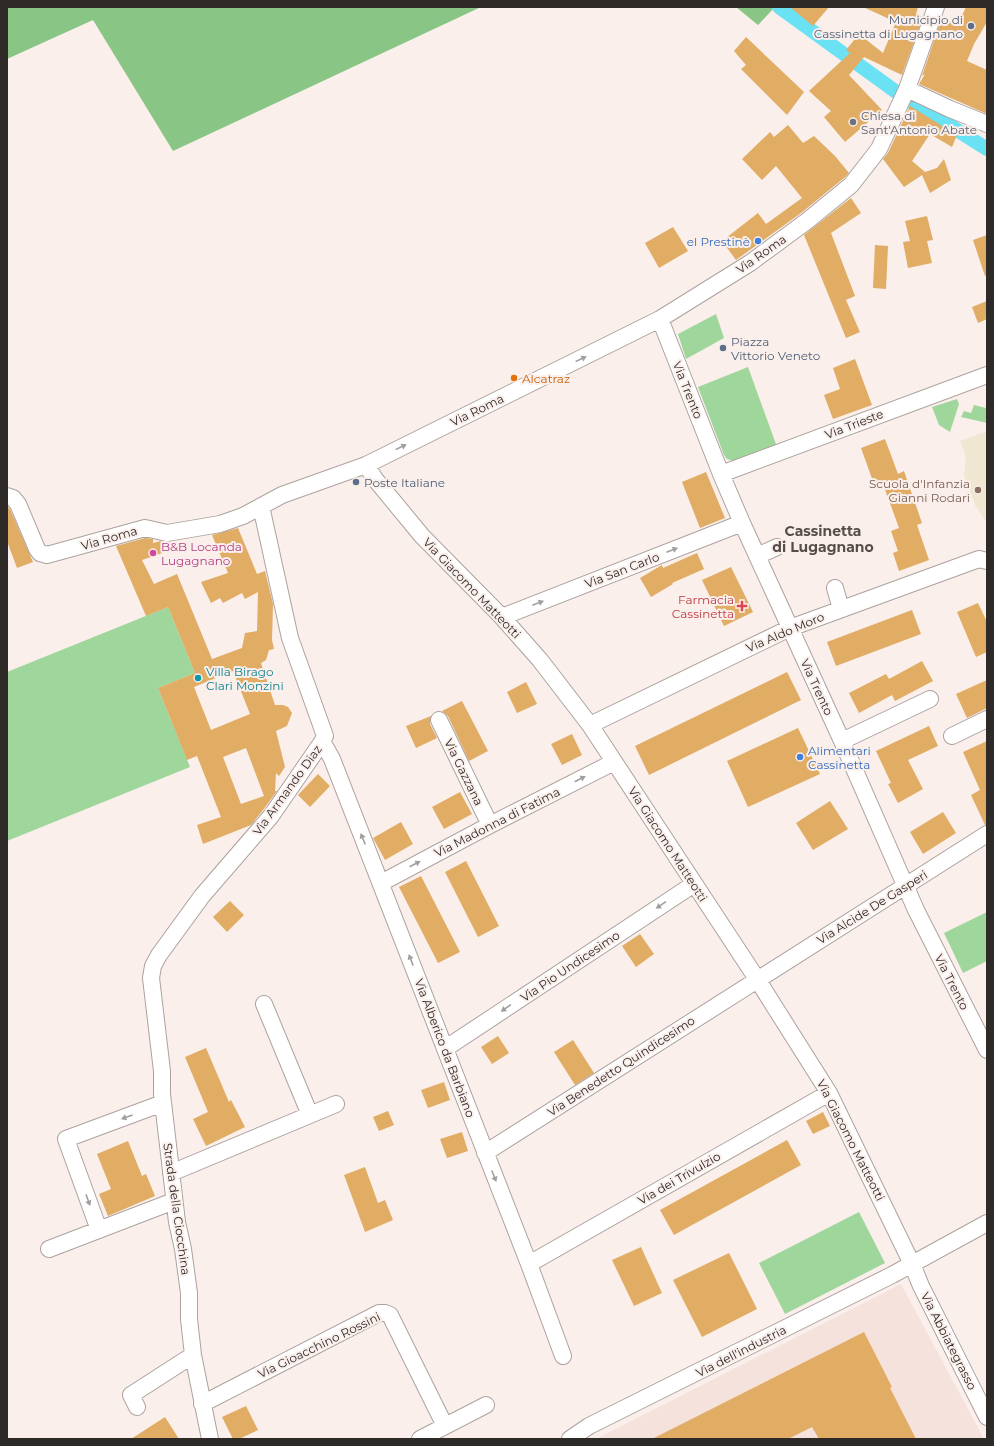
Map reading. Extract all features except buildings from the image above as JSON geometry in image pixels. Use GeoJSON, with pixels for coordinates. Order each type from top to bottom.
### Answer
{"type":"FeatureCollection","features":[{"type":"Feature","properties":{"kind":"street","name":"Via Roma"},"geometry":{"type":"LineString","coordinates":[[7,496],[13,498],[18,504],[37,549],[40,553],[47,555],[145,528],[167,533],[220,524],[243,516],[282,495],[366,465],[660,319],[750,263],[808,221],[851,185],[857,174],[879,149],[938,7]]}},
{"type":"Feature","properties":{"kind":"street"},"geometry":{"type":"LineString","coordinates":[[901,99],[950,109],[987,124]]}},
{"type":"Feature","properties":{"kind":"street","name":"Via Trento"},"geometry":{"type":"LineString","coordinates":[[660,319],[721,474],[742,523],[842,741],[905,886],[987,1050]]}},
{"type":"Feature","properties":{"kind":"street","name":"Via Trieste"},"geometry":{"type":"LineString","coordinates":[[721,474],[987,375]]}},
{"type":"Feature","properties":{"kind":"street","name":"Via Giacomo Matteotti"},"geometry":{"type":"LineString","coordinates":[[366,465],[375,479],[422,536],[502,617],[540,660],[590,725],[757,979],[829,1093],[912,1264]]}},
{"type":"Feature","properties":{"kind":"street","name":"Via Armando Diaz"},"geometry":{"type":"LineString","coordinates":[[151,978],[153,966],[159,955],[202,896],[271,816],[321,744],[324,736],[290,638],[261,506]]}},
{"type":"Feature","properties":{"kind":"street","name":"Via San Carlo"},"geometry":{"type":"LineString","coordinates":[[502,617],[742,523]]}},
{"type":"Feature","properties":{"kind":"street"},"geometry":{"type":"LineString","coordinates":[[757,556],[777,547]]}},
{"type":"Feature","properties":{"kind":"street","name":"Via Aldo Moro"},"geometry":{"type":"LineString","coordinates":[[590,725],[790,628],[979,559],[987,560]]}},
{"type":"Feature","properties":{"kind":"street"},"geometry":{"type":"LineString","coordinates":[[835,588],[842,609]]}},
{"type":"Feature","properties":{"kind":"street"},"geometry":{"type":"LineString","coordinates":[[842,741],[930,699]]}},
{"type":"Feature","properties":{"kind":"street"},"geometry":{"type":"LineString","coordinates":[[952,736],[987,719]]}},
{"type":"Feature","properties":{"kind":"street","name":"Via Gazzana"},"geometry":{"type":"LineString","coordinates":[[439,720],[490,825]]}},
{"type":"Feature","properties":{"kind":"street","name":"Via Alberico da Barbiano"},"geometry":{"type":"LineString","coordinates":[[321,744],[326,748],[332,758],[446,1048],[563,1356]]}},
{"type":"Feature","properties":{"kind":"street","name":"Via Madonna di Fatima"},"geometry":{"type":"LineString","coordinates":[[381,883],[490,825],[614,762]]}},
{"type":"Feature","properties":{"kind":"street","name":"Via Alcide De Gasperi"},"geometry":{"type":"LineString","coordinates":[[757,979],[987,834]]}},
{"type":"Feature","properties":{"kind":"street","name":"Via Pio Undicesimo"},"geometry":{"type":"LineString","coordinates":[[446,1048],[694,884]]}},
{"type":"Feature","properties":{"kind":"street","name":"Strada della Ciocchina"},"geometry":{"type":"LineString","coordinates":[[151,978],[162,1067],[161,1089],[174,1201],[177,1225],[184,1253],[189,1293],[189,1319],[193,1355],[208,1438]]}},
{"type":"Feature","properties":{"kind":"street","name":"Via Benedetto Quindicesimo"},"geometry":{"type":"LineString","coordinates":[[485,1153],[757,979]]}},
{"type":"Feature","properties":{"kind":"street"},"geometry":{"type":"LineString","coordinates":[[264,1004],[310,1115]]}},
{"type":"Feature","properties":{"kind":"street","name":"Via dei Trivulzio"},"geometry":{"type":"LineString","coordinates":[[529,1264],[829,1093]]}},
{"type":"Feature","properties":{"kind":"street"},"geometry":{"type":"LineString","coordinates":[[99,1230],[66,1139],[163,1103]]}},
{"type":"Feature","properties":{"kind":"street"},"geometry":{"type":"LineString","coordinates":[[171,1173],[336,1104]]}},
{"type":"Feature","properties":{"kind":"street"},"geometry":{"type":"LineString","coordinates":[[49,1249],[174,1201]]}},
{"type":"Feature","properties":{"kind":"street","name":"Via dell'industria"},"geometry":{"type":"LineString","coordinates":[[570,1439],[589,1426],[912,1264],[987,1223]]}},
{"type":"Feature","properties":{"kind":"street","name":"Via Abbiategrasso"},"geometry":{"type":"LineString","coordinates":[[912,1264],[921,1286],[987,1417]]}},
{"type":"Feature","properties":{"kind":"street","name":"Via Gioacchino Rossini"},"geometry":{"type":"LineString","coordinates":[[202,1404],[379,1313],[385,1313],[390,1315],[445,1426]]}},
{"type":"Feature","properties":{"kind":"street"},"geometry":{"type":"LineString","coordinates":[[137,1407],[131,1395],[193,1355]]}},
{"type":"Feature","properties":{"kind":"street"},"geometry":{"type":"LineString","coordinates":[[420,1439],[486,1405]]}},
{"type":"Feature","properties":{"kind":"shaded area","name":"Scuola d'Infanzia Gianni Rodari"},"geometry":{"type":"Polygon","coordinates":[[[987,431],[987,523],[975,505],[964,475],[966,456],[960,441],[987,431]]]}},
{"type":"Feature","properties":{"kind":"shaded area"},"geometry":{"type":"Polygon","coordinates":[[[901,1284],[984,1439],[596,1439],[901,1284]]]}},
{"type":"Feature","properties":{"kind":"green space"},"geometry":{"type":"Polygon","coordinates":[[[7,7],[481,7],[173,151],[93,20],[7,59],[7,7]]]}},
{"type":"Feature","properties":{"kind":"green space"},"geometry":{"type":"Polygon","coordinates":[[[736,7],[775,7],[758,25],[736,7]]]}},
{"type":"Feature","properties":{"kind":"green space"},"geometry":{"type":"Polygon","coordinates":[[[716,314],[724,338],[686,359],[678,334],[716,314]]]}},
{"type":"Feature","properties":{"kind":"green space"},"geometry":{"type":"Polygon","coordinates":[[[748,367],[777,447],[733,461],[727,459],[724,455],[698,387],[748,367]]]}},
{"type":"Feature","properties":{"kind":"green space"},"geometry":{"type":"Polygon","coordinates":[[[957,399],[959,404],[950,432],[939,425],[932,407],[957,399]]]}},
{"type":"Feature","properties":{"kind":"green space"},"geometry":{"type":"Polygon","coordinates":[[[974,405],[987,407],[987,423],[961,417],[964,411],[971,413],[974,405]]]}},
{"type":"Feature","properties":{"kind":"green space"},"geometry":{"type":"Polygon","coordinates":[[[168,607],[195,673],[158,688],[190,767],[7,841],[7,672],[168,607]]]}},
{"type":"Feature","properties":{"kind":"green space"},"geometry":{"type":"Polygon","coordinates":[[[987,912],[987,961],[963,973],[944,933],[987,912]]]}},
{"type":"Feature","properties":{"kind":"green space"},"geometry":{"type":"Polygon","coordinates":[[[859,1212],[885,1263],[785,1314],[759,1263],[859,1212]]]}},
{"type":"Feature","properties":{"kind":"waterway"},"geometry":{"type":"LineString","coordinates":[[779,7],[895,91],[987,149]]}},
{"type":"Feature","properties":{"kind":"place","name":"Municipio di Cassinetta di Lugagnano"},"geometry":{"type":"Point","coordinates":[971,26]}},
{"type":"Feature","properties":{"kind":"place","name":"Chiesa di Sant'Antonio Abate"},"geometry":{"type":"Point","coordinates":[853,122]}},
{"type":"Feature","properties":{"kind":"place","name":"el Prestinè"},"geometry":{"type":"Point","coordinates":[758,241]}},
{"type":"Feature","properties":{"kind":"place","name":"Piazza Vittorio Veneto"},"geometry":{"type":"Point","coordinates":[723,348]}},
{"type":"Feature","properties":{"kind":"place","name":"Alcatraz"},"geometry":{"type":"Point","coordinates":[514,378]}},
{"type":"Feature","properties":{"kind":"place","name":"Poste Italiane"},"geometry":{"type":"Point","coordinates":[356,482]}},
{"type":"Feature","properties":{"kind":"place","name":"Scuola d'Infanzia Gianni Rodari"},"geometry":{"type":"Point","coordinates":[978,490]}},
{"type":"Feature","properties":{"kind":"place","name":"B&B Locanda Lugagnano"},"geometry":{"type":"Point","coordinates":[153,553]}},
{"type":"Feature","properties":{"kind":"place","name":"Farmacia Cassinetta"},"geometry":{"type":"Point","coordinates":[742,606]}},
{"type":"Feature","properties":{"kind":"place","name":"Villa Birago Clari Monzini"},"geometry":{"type":"Point","coordinates":[198,678]}},
{"type":"Feature","properties":{"kind":"place","name":"Alimentari Cassinetta"},"geometry":{"type":"Point","coordinates":[800,757]}},
{"type":"Feature","properties":{"kind":"district","name":"Cassinetta di Lugagnano"},"geometry":{"type":"Point","coordinates":[823,540]}}]}
